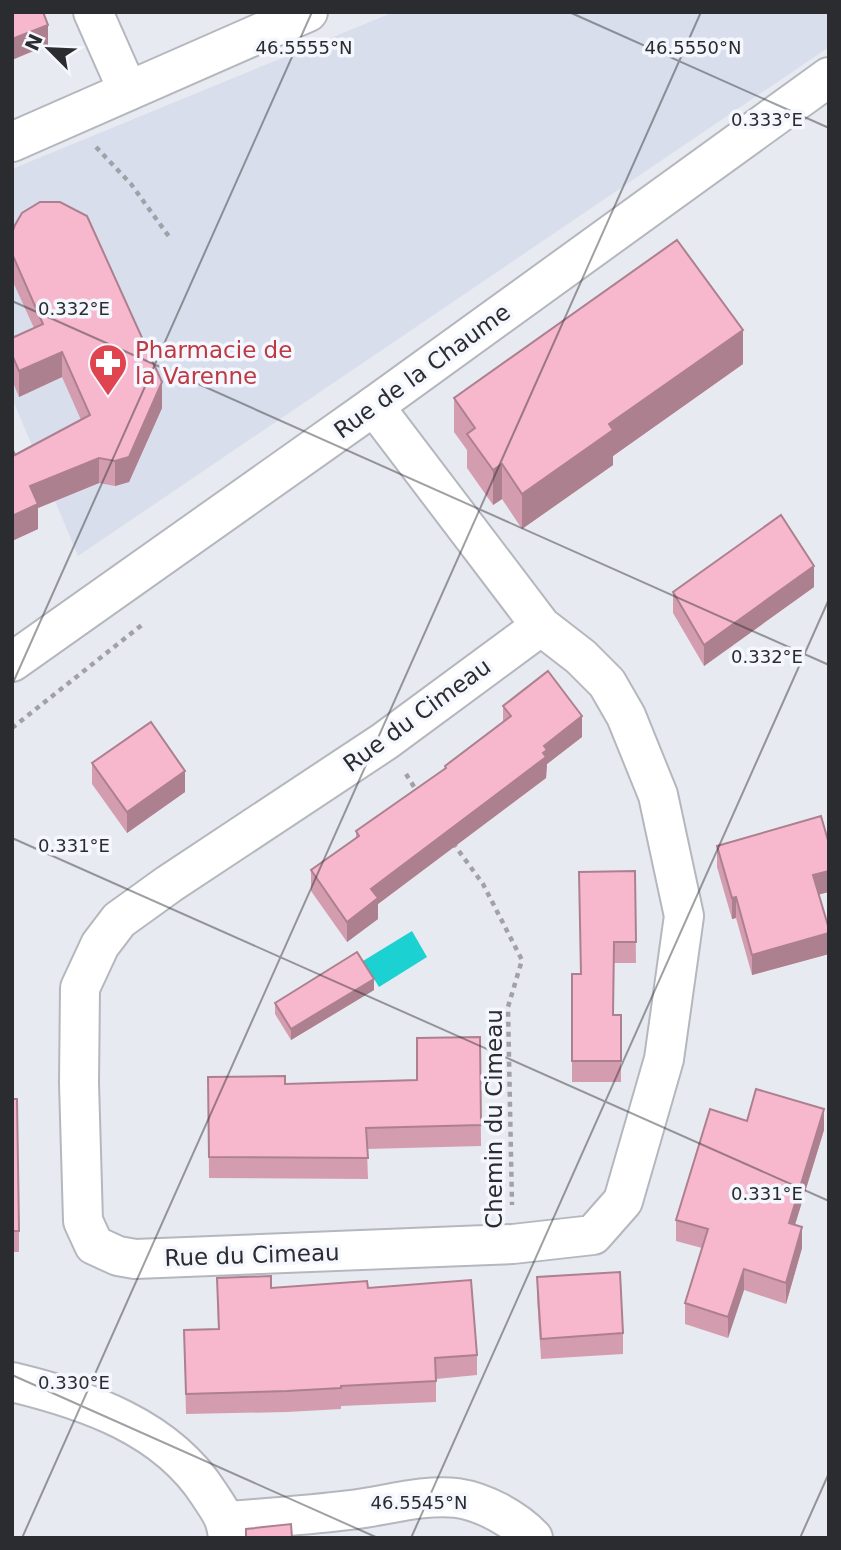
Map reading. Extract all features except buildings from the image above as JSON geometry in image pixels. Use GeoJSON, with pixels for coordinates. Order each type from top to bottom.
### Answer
{"type":"FeatureCollection","features":[{"type":"Feature","properties":{"kind":"street"},"geometry":{"type":"LineString","coordinates":[[93,12],[128,91]]}},
{"type":"Feature","properties":{"kind":"street"},"geometry":{"type":"LineString","coordinates":[[12,142],[307,12]]}},
{"type":"Feature","properties":{"kind":"street","name":"Rue de la Chaume"},"geometry":{"type":"LineString","coordinates":[[12,662],[374,406],[829,77]]}},
{"type":"Feature","properties":{"kind":"street","name":"Rue du Cimeau"},"geometry":{"type":"LineString","coordinates":[[374,406],[541,625],[581,657],[607,683],[626,716],[658,795],[684,916],[664,1059],[623,1201],[593,1235],[513,1244],[135,1259],[118,1256],[94,1245],[83,1221],[79,1083],[80,988],[100,945],[119,920],[385,741],[541,625]]}},
{"type":"Feature","properties":{"kind":"street"},"geometry":{"type":"LineString","coordinates":[[12,1382],[60,1393],[106,1411],[154,1437],[175,1453],[200,1479],[228,1530],[428,1499],[457,1498],[495,1511],[526,1530],[533,1538]]}},
{"type":"Feature","properties":{"kind":"path"},"geometry":{"type":"LineString","coordinates":[[101,155],[131,184],[170,238]]}},
{"type":"Feature","properties":{"kind":"path"},"geometry":{"type":"LineString","coordinates":[[12,727],[151,618]]}},
{"type":"Feature","properties":{"kind":"path"},"geometry":{"type":"LineString","coordinates":[[385,741],[422,799]]}},
{"type":"Feature","properties":{"kind":"path","name":"Chemin du Cimeau"},"geometry":{"type":"LineString","coordinates":[[453,842],[483,884],[522,960],[508,1007],[513,1244]]}},
{"type":"Feature","properties":{"kind":"shaded area"},"geometry":{"type":"Polygon","coordinates":[[[394,12],[829,12],[829,47],[78,556],[12,398],[12,169],[394,12]]]}},
{"type":"Feature","properties":{"kind":"water"},"geometry":{"type":"Polygon","coordinates":[[[412,931],[427,957],[379,987],[363,961],[412,931]]]}},
{"type":"Feature","properties":{"kind":"place","name":"Pharmacie de la Varenne"},"geometry":{"type":"Point","coordinates":[108,397]}}]}
